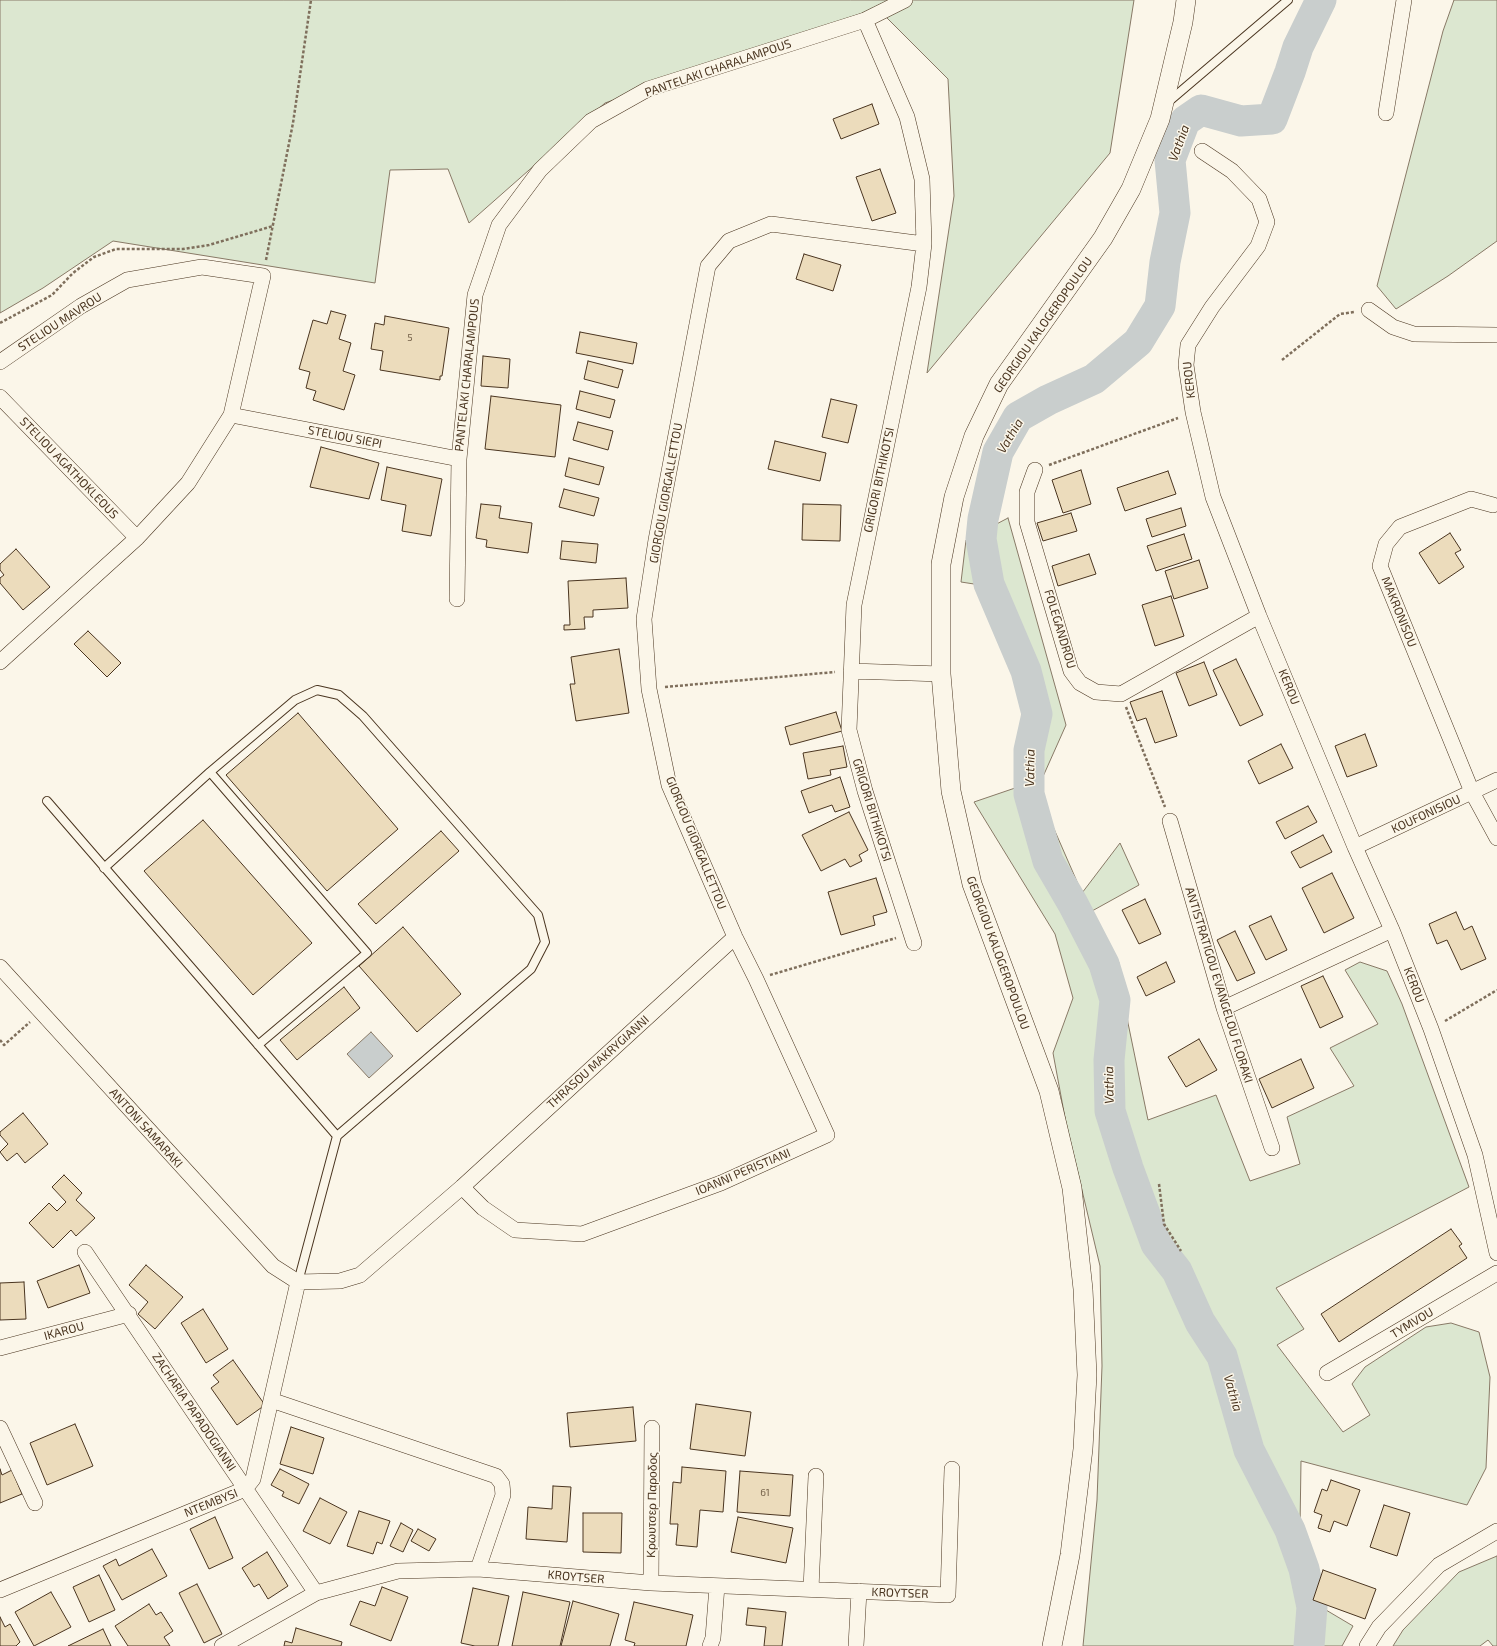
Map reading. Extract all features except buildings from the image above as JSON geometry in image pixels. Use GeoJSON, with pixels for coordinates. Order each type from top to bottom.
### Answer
{"type":"FeatureCollection","features":[{"type":"Feature","properties":{"kind":"street","name":"PANTELAKI CHARALAMPOUS"},"geometry":{"type":"LineString","coordinates":[[457,599],[458,459],[475,295],[499,225],[540,170],[591,121],[648,89],[865,20],[905,0]]}},
{"type":"Feature","properties":{"kind":"street","name":"GEORGIOU KALOGEROPOULOU"},"geometry":{"type":"LineString","coordinates":[[1052,1646],[1071,1547],[1083,1449],[1087,1375],[1084,1289],[1072,1188],[1049,1091],[972,884],[951,791],[941,674],[941,564],[954,497],[974,436],[999,384],[1107,231],[1131,189],[1160,119],[1183,22],[1186,0]]}},
{"type":"Feature","properties":{"kind":"street"},"geometry":{"type":"LineString","coordinates":[[1386,113],[1404,0]]}},
{"type":"Feature","properties":{"kind":"street","name":"GRIGORI BITHIKOTSI"},"geometry":{"type":"LineString","coordinates":[[865,20],[907,117],[922,179],[924,244],[919,287],[854,605],[849,730],[865,791],[913,938]]}},
{"type":"Feature","properties":{"kind":"street","name":"KEROU"},"geometry":{"type":"LineString","coordinates":[[1202,151],[1232,171],[1259,199],[1267,222],[1258,246],[1212,308],[1188,345],[1186,365],[1194,412],[1213,497],[1259,616],[1355,848],[1392,930],[1431,1029],[1475,1155],[1497,1253]]}},
{"type":"Feature","properties":{"kind":"street","name":"GIORGOU GIORGALLETTOU"},"geometry":{"type":"LineString","coordinates":[[735,937],[669,785],[649,689],[644,619],[656,540],[708,266],[729,241],[771,224],[924,244]]}},
{"type":"Feature","properties":{"kind":"street","name":"STELIOU MAVROU"},"geometry":{"type":"LineString","coordinates":[[0,362],[81,306],[127,280],[202,266],[263,276]]}},
{"type":"Feature","properties":{"kind":"street"},"geometry":{"type":"LineString","coordinates":[[0,662],[137,538],[188,483],[231,415],[263,276]]}},
{"type":"Feature","properties":{"kind":"street"},"geometry":{"type":"LineString","coordinates":[[1369,310],[1393,327],[1414,334],[1497,335]]}},
{"type":"Feature","properties":{"kind":"street","name":"STELIOU AGATHOKLEOUS"},"geometry":{"type":"LineString","coordinates":[[0,397],[137,538]]}},
{"type":"Feature","properties":{"kind":"street","name":"STELIOU SIEPI"},"geometry":{"type":"LineString","coordinates":[[231,415],[458,459]]}},
{"type":"Feature","properties":{"kind":"street","name":"FOLEGANDROU"},"geometry":{"type":"LineString","coordinates":[[1035,470],[1027,492],[1027,522],[1071,671],[1080,683],[1096,692],[1121,694]]}},
{"type":"Feature","properties":{"kind":"street","name":"MAKRONISOU"},"geometry":{"type":"LineString","coordinates":[[1493,505],[1471,499],[1400,527],[1386,544],[1380,566],[1472,792],[1497,838]]}},
{"type":"Feature","properties":{"kind":"street"},"geometry":{"type":"LineString","coordinates":[[1121,694],[1259,616]]}},
{"type":"Feature","properties":{"kind":"street"},"geometry":{"type":"LineString","coordinates":[[851,671],[941,674]]}},
{"type":"Feature","properties":{"kind":"street","name":"KOUFONISIOU"},"geometry":{"type":"LineString","coordinates":[[1355,848],[1497,780]]}},
{"type":"Feature","properties":{"kind":"street","name":"ANTISTRATIGOU EVANGELOU FLORAKI"},"geometry":{"type":"LineString","coordinates":[[1170,821],[1224,1008],[1272,1148]]}},
{"type":"Feature","properties":{"kind":"street"},"geometry":{"type":"LineString","coordinates":[[1224,1008],[1392,930]]}},
{"type":"Feature","properties":{"kind":"street","name":"IOANNI PERISTIANI"},"geometry":{"type":"LineString","coordinates":[[462,1187],[483,1208],[515,1230],[582,1234],[721,1184],[827,1135],[756,979],[735,937]]}},
{"type":"Feature","properties":{"kind":"street","name":"THRASOU MAKRYGIANNI"},"geometry":{"type":"LineString","coordinates":[[298,1282],[340,1281],[360,1275],[462,1187],[735,937]]}},
{"type":"Feature","properties":{"kind":"street","name":"ANTONI SAMARAKI"},"geometry":{"type":"LineString","coordinates":[[0,967],[273,1266],[298,1282]]}},
{"type":"Feature","properties":{"kind":"street","name":"ZACHARIA PAPADOGIANNI"},"geometry":{"type":"LineString","coordinates":[[86,1252],[316,1593]]}},
{"type":"Feature","properties":{"kind":"street","name":"TYMVOU"},"geometry":{"type":"LineString","coordinates":[[1327,1373],[1497,1273]]}},
{"type":"Feature","properties":{"kind":"street","name":"NTEMBYSI"},"geometry":{"type":"LineString","coordinates":[[0,1590],[245,1489],[253,1479],[298,1282]]}},
{"type":"Feature","properties":{"kind":"street","name":"IKAROU"},"geometry":{"type":"LineString","coordinates":[[0,1348],[129,1314]]}},
{"type":"Feature","properties":{"kind":"street"},"geometry":{"type":"LineString","coordinates":[[271,1400],[496,1476],[502,1484],[503,1495],[478,1569]]}},
{"type":"Feature","properties":{"kind":"street"},"geometry":{"type":"LineString","coordinates":[[0,1428],[35,1503]]}},
{"type":"Feature","properties":{"kind":"street","name":"Κρωυτσερ Παροδος"},"geometry":{"type":"LineString","coordinates":[[651,1583],[652,1428]]}},
{"type":"Feature","properties":{"kind":"street","name":"KROYTSER"},"geometry":{"type":"LineString","coordinates":[[222,1646],[316,1593],[398,1571],[478,1569],[651,1583],[948,1595],[952,1469]]}},
{"type":"Feature","properties":{"kind":"street"},"geometry":{"type":"LineString","coordinates":[[811,1589],[816,1476]]}},
{"type":"Feature","properties":{"kind":"street"},"geometry":{"type":"LineString","coordinates":[[1367,1646],[1378,1627],[1439,1565],[1497,1531]]}},
{"type":"Feature","properties":{"kind":"street"},"geometry":{"type":"LineString","coordinates":[[710,1646],[713,1638],[717,1586]]}},
{"type":"Feature","properties":{"kind":"street"},"geometry":{"type":"LineString","coordinates":[[856,1646],[859,1591]]}},
{"type":"Feature","properties":{"kind":"lane"},"geometry":{"type":"LineString","coordinates":[[1163,106],[1288,0]]}},
{"type":"Feature","properties":{"kind":"lane"},"geometry":{"type":"LineString","coordinates":[[104,868],[210,772],[295,700],[317,690],[339,695],[363,716],[538,915],[545,942],[531,969],[337,1136],[298,1282]]}},
{"type":"Feature","properties":{"kind":"lane"},"geometry":{"type":"LineString","coordinates":[[210,772],[367,953],[258,1045]]}},
{"type":"Feature","properties":{"kind":"lane"},"geometry":{"type":"LineString","coordinates":[[48,801],[104,868],[337,1136]]}},
{"type":"Feature","properties":{"kind":"path"},"geometry":{"type":"LineString","coordinates":[[263,276],[293,123],[312,0]]}},
{"type":"Feature","properties":{"kind":"path"},"geometry":{"type":"LineString","coordinates":[[1282,360],[1340,314],[1369,310]]}},
{"type":"Feature","properties":{"kind":"path"},"geometry":{"type":"LineString","coordinates":[[1035,470],[1194,412]]}},
{"type":"Feature","properties":{"kind":"path"},"geometry":{"type":"LineString","coordinates":[[649,689],[851,671]]}},
{"type":"Feature","properties":{"kind":"path"},"geometry":{"type":"LineString","coordinates":[[1121,694],[1170,821]]}},
{"type":"Feature","properties":{"kind":"path"},"geometry":{"type":"LineString","coordinates":[[756,979],[913,938]]}},
{"type":"Feature","properties":{"kind":"path"},"geometry":{"type":"LineString","coordinates":[[1431,1029],[1497,990]]}},
{"type":"Feature","properties":{"kind":"path"},"geometry":{"type":"LineString","coordinates":[[0,1040],[4,1045],[18,1033]]}},
{"type":"Feature","properties":{"kind":"path"},"geometry":{"type":"LineString","coordinates":[[1159,1184],[1164,1224],[1181,1251]]}},
{"type":"Feature","properties":{"kind":"green space"},"geometry":{"type":"Polygon","coordinates":[[[0,0],[1134,0],[1110,153],[927,373],[954,196],[948,79],[877,8],[605,103],[469,223],[448,169],[390,170],[375,283],[113,241],[43,288],[0,313],[0,0]]]}},
{"type":"Feature","properties":{"kind":"green space"},"geometry":{"type":"Polygon","coordinates":[[[1454,0],[1497,0],[1497,241],[1448,276],[1396,309],[1377,286],[1443,31],[1454,0]]]}},
{"type":"Feature","properties":{"kind":"green space"},"geometry":{"type":"Polygon","coordinates":[[[1008,518],[1066,725],[1037,790],[1082,893],[1120,843],[1139,885],[1092,911],[1119,963],[1128,1023],[1148,1120],[1216,1095],[1250,1181],[1300,1164],[1287,1117],[1354,1086],[1330,1048],[1378,1024],[1345,970],[1360,962],[1387,971],[1402,1004],[1469,1187],[1276,1288],[1304,1329],[1277,1345],[1343,1432],[1370,1415],[1352,1384],[1365,1367],[1426,1327],[1451,1323],[1479,1332],[1490,1377],[1486,1468],[1467,1505],[1301,1461],[1299,1594],[1353,1626],[1342,1646],[1083,1646],[1097,1500],[1102,1366],[1100,1266],[1066,1123],[1053,1053],[1073,998],[1055,934],[974,802],[1018,787],[1022,710],[1000,588],[961,582],[966,540],[1008,518]]]}},
{"type":"Feature","properties":{"kind":"green space"},"geometry":{"type":"Polygon","coordinates":[[[1497,1556],[1497,1646],[1493,1646],[1488,1640],[1480,1646],[1393,1646],[1403,1630],[1459,1572],[1497,1556]]]}},
{"type":"Feature","properties":{"kind":"shaded area"},"geometry":{"type":"Polygon","coordinates":[[[371,1032],[393,1056],[369,1078],[347,1054],[371,1032]]]}},
{"type":"Feature","properties":{"kind":"waterway","name":"Vathia"},"geometry":{"type":"LineString","coordinates":[[1309,1646],[1312,1607],[1304,1569],[1290,1530],[1249,1450],[1222,1356],[1200,1322],[1177,1271],[1156,1244],[1128,1168],[1110,1111],[1109,1060],[1115,1000],[1104,964],[1073,904],[1048,861],[1029,794],[1029,750],[1037,714],[1026,671],[989,584],[981,539],[983,519],[998,452],[1018,417],[1048,400],[1094,379],[1138,342],[1160,306],[1165,262],[1175,213],[1170,160],[1185,121],[1201,110],[1241,121],[1272,119],[1298,47],[1321,0]]}}]}
